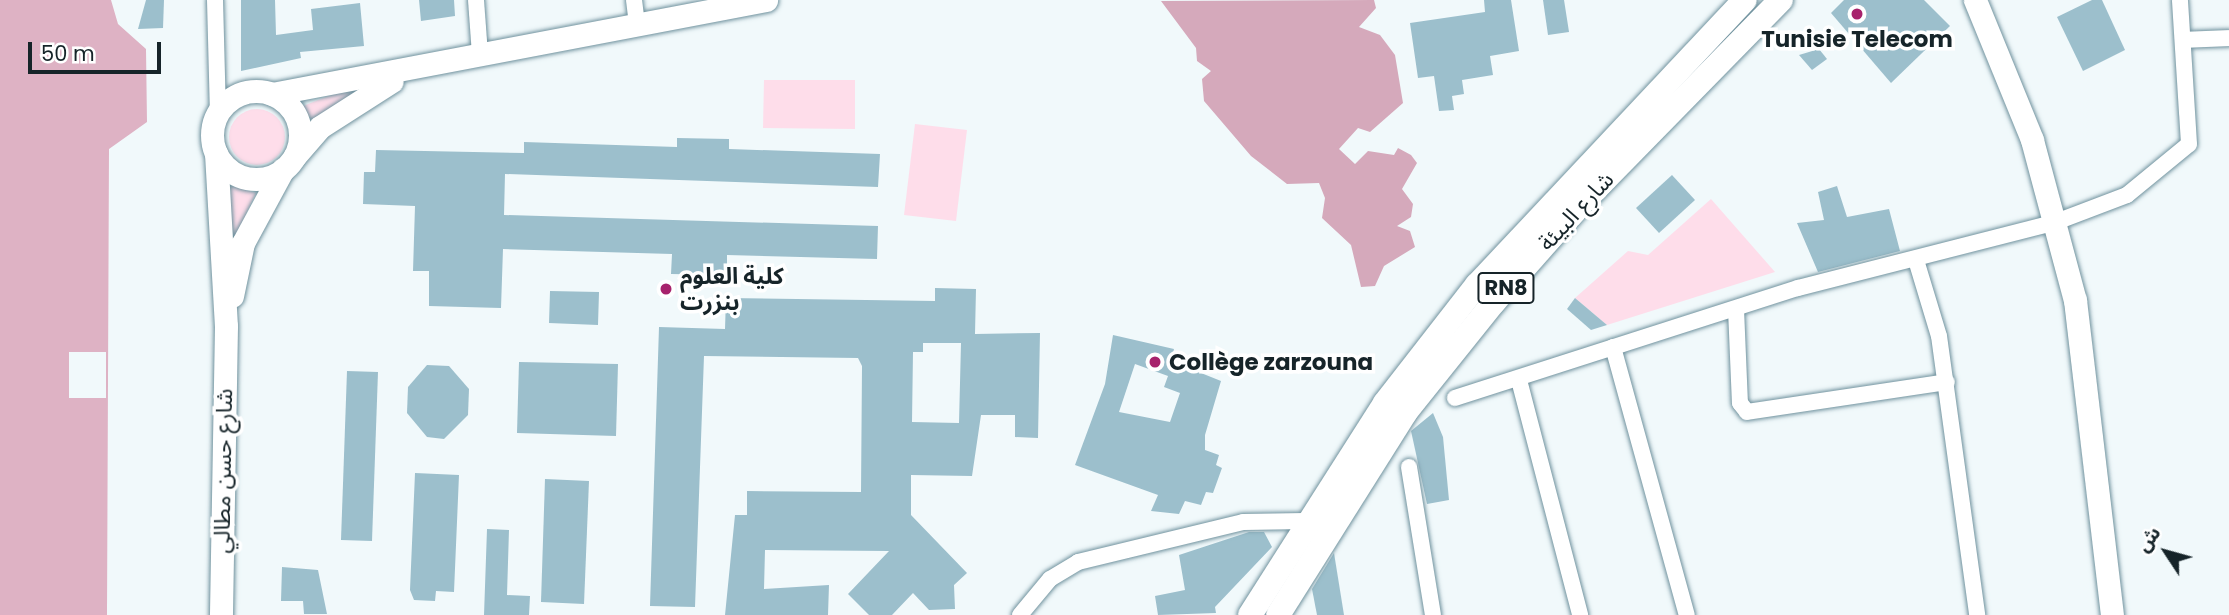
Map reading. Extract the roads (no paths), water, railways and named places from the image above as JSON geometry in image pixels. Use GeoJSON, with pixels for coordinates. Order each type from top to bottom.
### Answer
{"type":"FeatureCollection","features":[{"type":"Feature","properties":{"kind":"main road","name":"شارع البيئة"},"geometry":{"type":"LineString","coordinates":[[1250,615],[1306,522],[1385,402],[1477,285],[1745,0]]}},
{"type":"Feature","properties":{"kind":"main road","name":"شارع البيئة"},"geometry":{"type":"LineString","coordinates":[[1278,615],[1405,413],[1494,302],[1578,207],[1781,0]]}},
{"type":"Feature","properties":{"kind":"street"},"geometry":{"type":"LineString","coordinates":[[215,0],[218,112],[216,153],[226,327]]}},
{"type":"Feature","properties":{"kind":"street"},"geometry":{"type":"LineString","coordinates":[[476,0],[480,55]]}},
{"type":"Feature","properties":{"kind":"street"},"geometry":{"type":"LineString","coordinates":[[634,0],[638,24]]}},
{"type":"Feature","properties":{"kind":"street"},"geometry":{"type":"LineString","coordinates":[[218,112],[242,93],[272,94],[410,71],[766,0]]}},
{"type":"Feature","properties":{"kind":"street"},"geometry":{"type":"LineString","coordinates":[[1975,0],[2009,73],[2056,222],[2075,300],[2112,615]]}},
{"type":"Feature","properties":{"kind":"street"},"geometry":{"type":"LineString","coordinates":[[1455,398],[1519,380],[1613,347],[1736,309],[2056,222],[2127,195],[2189,144],[2180,0]]}},
{"type":"Feature","properties":{"kind":"street"},"geometry":{"type":"LineString","coordinates":[[2183,40],[2229,38]]}},
{"type":"Feature","properties":{"kind":"street"},"geometry":{"type":"LineString","coordinates":[[226,327],[243,243],[288,165],[329,120],[410,71]]}},
{"type":"Feature","properties":{"kind":"street"},"geometry":{"type":"LineString","coordinates":[[272,94],[298,122],[288,165]]}},
{"type":"Feature","properties":{"kind":"street"},"geometry":{"type":"LineString","coordinates":[[216,153],[246,178],[288,165]]}},
{"type":"Feature","properties":{"kind":"street"},"geometry":{"type":"LineString","coordinates":[[1916,260],[1947,382],[1977,615]]}},
{"type":"Feature","properties":{"kind":"street"},"geometry":{"type":"LineString","coordinates":[[1736,309],[1740,403],[1747,412],[1947,382]]}},
{"type":"Feature","properties":{"kind":"street","name":"شارع حسن مطالي"},"geometry":{"type":"LineString","coordinates":[[221,615],[226,327]]}},
{"type":"Feature","properties":{"kind":"street"},"geometry":{"type":"LineString","coordinates":[[1613,347],[1687,615]]}},
{"type":"Feature","properties":{"kind":"street"},"geometry":{"type":"LineString","coordinates":[[1519,380],[1580,615]]}},
{"type":"Feature","properties":{"kind":"street"},"geometry":{"type":"LineString","coordinates":[[1409,467],[1433,615]]}},
{"type":"Feature","properties":{"kind":"street"},"geometry":{"type":"LineString","coordinates":[[1020,615],[1050,579],[1078,562],[1242,522],[1306,522]]}},
{"type":"Feature","properties":{"kind":"place","name":"Tunisie Telecom"},"geometry":{"type":"Point","coordinates":[1857,14]}},
{"type":"Feature","properties":{"kind":"place","name":"كلية العلوم بنزرت"},"geometry":{"type":"Point","coordinates":[666,289]}},
{"type":"Feature","properties":{"kind":"place","name":"Collège zarzouna"},"geometry":{"type":"Point","coordinates":[1155,362]}}]}
